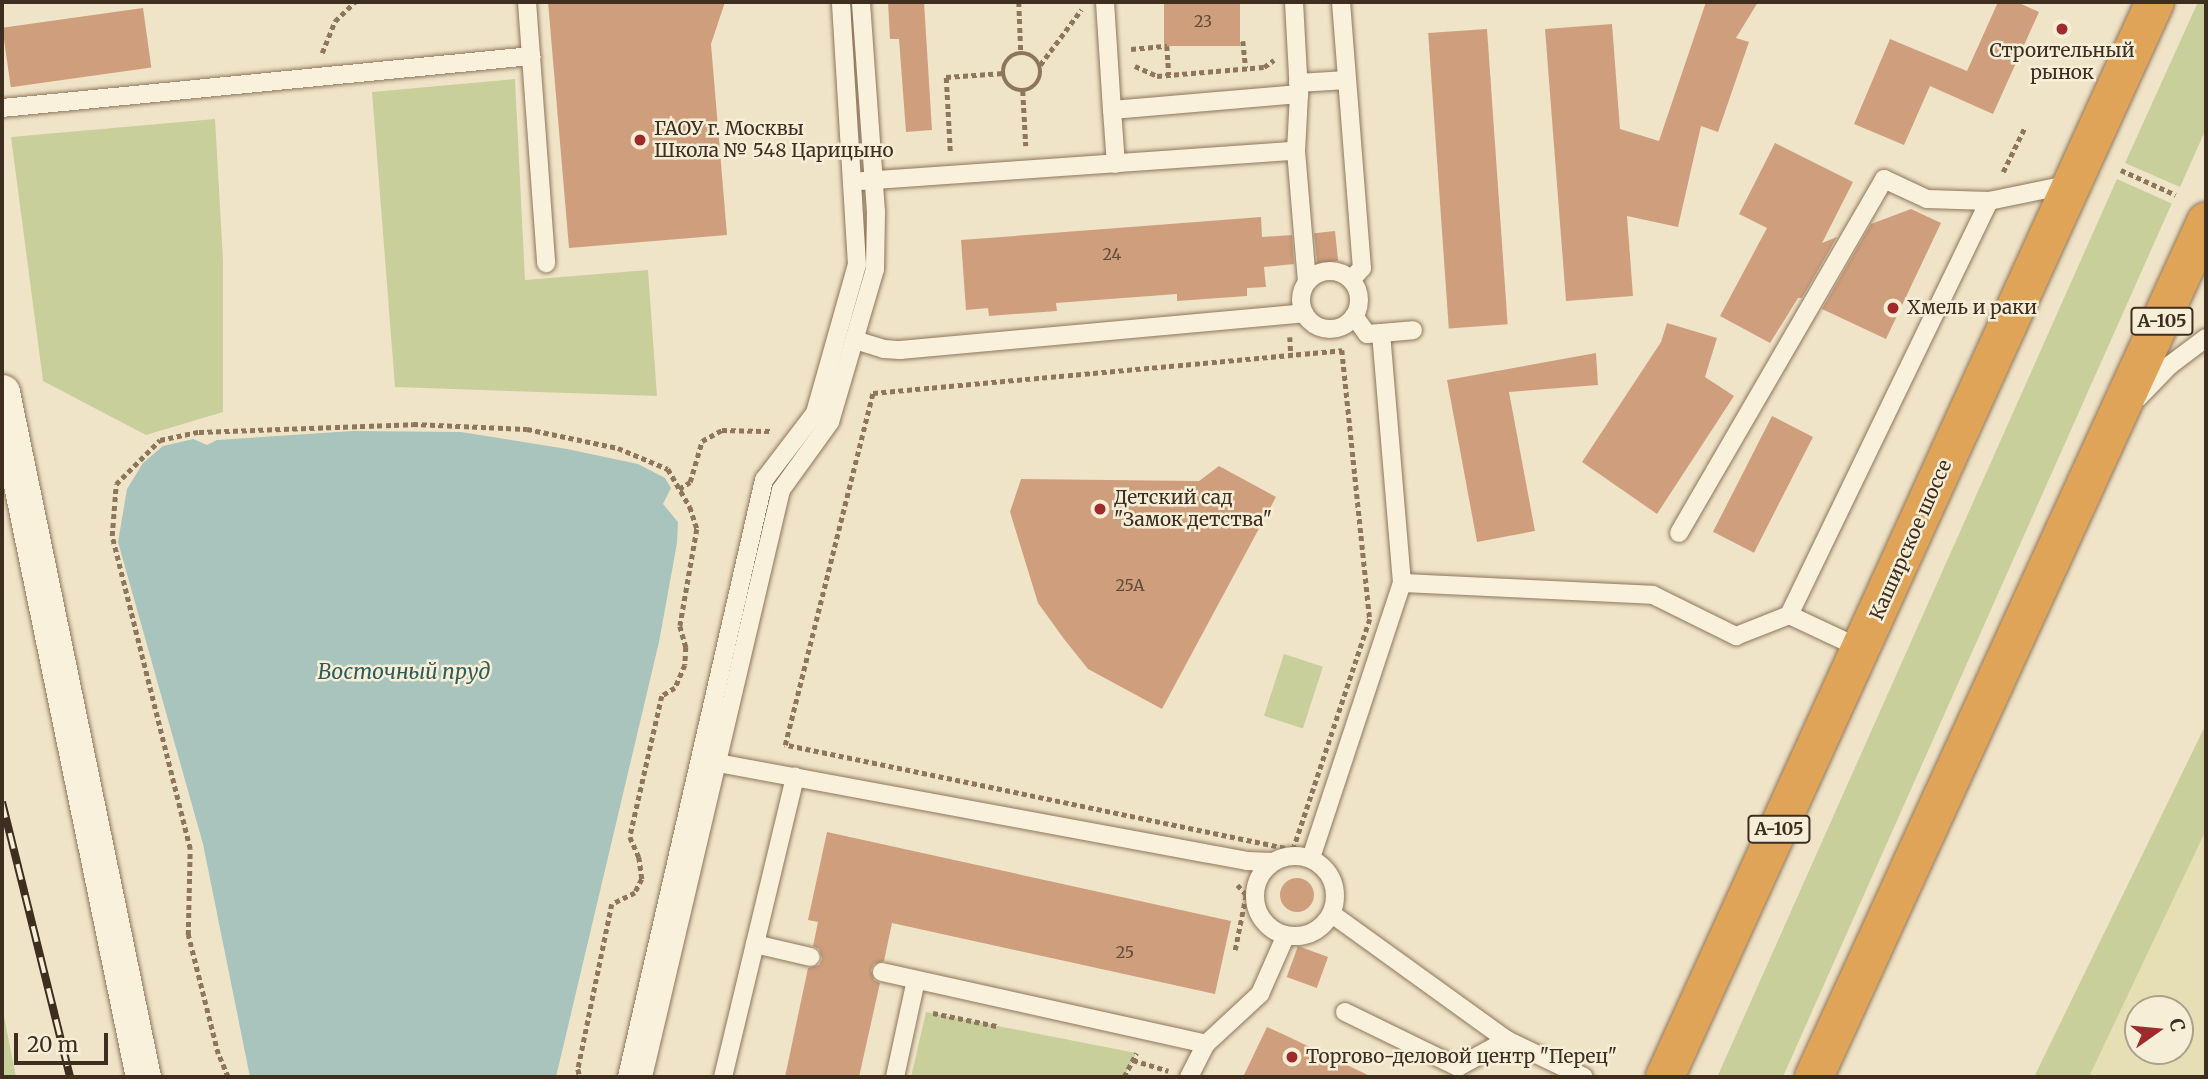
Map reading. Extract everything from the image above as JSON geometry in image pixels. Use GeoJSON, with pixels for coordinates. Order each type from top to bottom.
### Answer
{"type":"FeatureCollection","features":[{"type":"Feature","properties":{"kind":"highway","name":"Каширское шоссе"},"geometry":{"type":"LineString","coordinates":[[1665,1077],[2155,2]]}},
{"type":"Feature","properties":{"kind":"highway","name":"А-105"},"geometry":{"type":"LineString","coordinates":[[1814,1077],[2206,222]]}},
{"type":"Feature","properties":{"kind":"street"},"geometry":{"type":"LineString","coordinates":[[2,393],[143,1077]]}},
{"type":"Feature","properties":{"kind":"lane"},"geometry":{"type":"LineString","coordinates":[[527,2],[546,263]]}},
{"type":"Feature","properties":{"kind":"lane"},"geometry":{"type":"LineString","coordinates":[[643,1077],[764,481],[815,413],[858,265],[841,2]]}},
{"type":"Feature","properties":{"kind":"lane"},"geometry":{"type":"LineString","coordinates":[[627,1077],[781,490],[830,422],[875,269],[874,180],[861,2]]}},
{"type":"Feature","properties":{"kind":"lane"},"geometry":{"type":"LineString","coordinates":[[1105,2],[1116,164]]}},
{"type":"Feature","properties":{"kind":"lane"},"geometry":{"type":"LineString","coordinates":[[1294,2],[1298,89],[1296,151],[1307,282]]}},
{"type":"Feature","properties":{"kind":"lane"},"geometry":{"type":"LineString","coordinates":[[1341,2],[1362,268],[1351,279]]}},
{"type":"Feature","properties":{"kind":"lane"},"geometry":{"type":"LineString","coordinates":[[2,108],[531,56]]}},
{"type":"Feature","properties":{"kind":"lane"},"geometry":{"type":"LineString","coordinates":[[1112,110],[1298,89],[1347,80]]}},
{"type":"Feature","properties":{"kind":"lane"},"geometry":{"type":"LineString","coordinates":[[852,182],[1296,151]]}},
{"type":"Feature","properties":{"kind":"lane"},"geometry":{"type":"LineString","coordinates":[[1679,533],[1884,179],[1927,200],[1989,201],[2073,184]]}},
{"type":"Feature","properties":{"kind":"lane"},"geometry":{"type":"LineString","coordinates":[[1402,583],[1627,602],[1653,595],[1736,636],[1789,615],[1989,201]]}},
{"type":"Feature","properties":{"kind":"lane"},"geometry":{"type":"LineString","coordinates":[[1327,271],[1339,272],[1351,279],[1359,304],[1354,316],[1345,325],[1332,329],[1320,327],[1308,320],[1301,296],[1307,282],[1315,275],[1327,271]]}},
{"type":"Feature","properties":{"kind":"lane"},"geometry":{"type":"LineString","coordinates":[[855,340],[884,349],[900,350],[1304,313]]}},
{"type":"Feature","properties":{"kind":"lane"},"geometry":{"type":"LineString","coordinates":[[1354,316],[1367,334],[1413,330]]}},
{"type":"Feature","properties":{"kind":"lane"},"geometry":{"type":"LineString","coordinates":[[1311,858],[1402,583],[1381,333]]}},
{"type":"Feature","properties":{"kind":"lane"},"geometry":{"type":"LineString","coordinates":[[2117,421],[2170,365],[2206,338]]}},
{"type":"Feature","properties":{"kind":"lane"},"geometry":{"type":"LineString","coordinates":[[1789,615],[1862,649]]}},
{"type":"Feature","properties":{"kind":"lane"},"geometry":{"type":"LineString","coordinates":[[708,761],[1247,861],[1273,862],[1297,855],[1311,858],[1331,875],[1336,901],[1332,914],[1313,933],[1286,935],[1264,921],[1255,897],[1257,883],[1273,862]]}},
{"type":"Feature","properties":{"kind":"lane"},"geometry":{"type":"LineString","coordinates":[[723,1077],[795,777]]}},
{"type":"Feature","properties":{"kind":"lane"},"geometry":{"type":"LineString","coordinates":[[1332,914],[1507,1040],[1584,1077]]}},
{"type":"Feature","properties":{"kind":"lane"},"geometry":{"type":"LineString","coordinates":[[1189,1077],[1206,1044],[1260,994],[1286,935]]}},
{"type":"Feature","properties":{"kind":"lane"},"geometry":{"type":"LineString","coordinates":[[755,944],[811,957]]}},
{"type":"Feature","properties":{"kind":"lane"},"geometry":{"type":"LineString","coordinates":[[882,972],[1206,1044]]}},
{"type":"Feature","properties":{"kind":"lane"},"geometry":{"type":"LineString","coordinates":[[895,1077],[916,980]]}},
{"type":"Feature","properties":{"kind":"lane"},"geometry":{"type":"LineString","coordinates":[[1345,1012],[1458,1066],[1507,1040]]}},
{"type":"Feature","properties":{"kind":"path"},"geometry":{"type":"LineString","coordinates":[[313,77],[335,21],[355,2]]}},
{"type":"Feature","properties":{"kind":"path"},"geometry":{"type":"LineString","coordinates":[[1019,2],[1021,54]]}},
{"type":"Feature","properties":{"kind":"path"},"geometry":{"type":"LineString","coordinates":[[1040,65],[1032,56],[1021,54],[1009,59],[1004,74],[1011,87],[1023,91],[1038,83],[1040,65],[1087,2]]}},
{"type":"Feature","properties":{"kind":"path"},"geometry":{"type":"LineString","coordinates":[[1126,37],[1127,50],[1136,68],[1157,76],[1264,67],[1277,58],[1279,50]]}},
{"type":"Feature","properties":{"kind":"path"},"geometry":{"type":"LineString","coordinates":[[1243,41],[1246,68]]}},
{"type":"Feature","properties":{"kind":"path"},"geometry":{"type":"LineString","coordinates":[[1127,50],[1167,46],[1169,75]]}},
{"type":"Feature","properties":{"kind":"path"},"geometry":{"type":"LineString","coordinates":[[950,161],[946,77],[1004,74]]}},
{"type":"Feature","properties":{"kind":"path"},"geometry":{"type":"LineString","coordinates":[[1023,91],[1027,170]]}},
{"type":"Feature","properties":{"kind":"path"},"geometry":{"type":"LineString","coordinates":[[1989,201],[2025,127]]}},
{"type":"Feature","properties":{"kind":"path"},"geometry":{"type":"LineString","coordinates":[[2121,170],[2176,195]]}},
{"type":"Feature","properties":{"kind":"path"},"geometry":{"type":"LineString","coordinates":[[1342,350],[1370,619],[1293,850],[785,745],[873,393],[1342,350]]}},
{"type":"Feature","properties":{"kind":"path"},"geometry":{"type":"LineString","coordinates":[[228,1077],[218,1054],[188,935],[190,849],[112,536],[116,484],[160,440],[200,432],[413,424],[527,429],[618,448],[668,469],[680,489],[697,529],[680,626],[685,647],[685,665],[675,688],[662,696],[629,837],[639,857],[642,879],[635,893],[612,904],[578,1069],[580,1077]]}},
{"type":"Feature","properties":{"kind":"path"},"geometry":{"type":"LineString","coordinates":[[680,489],[690,482],[702,441],[722,430],[767,432],[776,428]]}},
{"type":"Feature","properties":{"kind":"path"},"geometry":{"type":"LineString","coordinates":[[926,1012],[1005,1027]]}},
{"type":"Feature","properties":{"kind":"path"},"geometry":{"type":"LineString","coordinates":[[1123,1051],[1136,1053],[1124,1077]]}},
{"type":"Feature","properties":{"kind":"path"},"geometry":{"type":"LineString","coordinates":[[1133,1060],[1189,1077]]}},
{"type":"Feature","properties":{"kind":"shaded area"},"geometry":{"type":"Polygon","coordinates":[[[2206,830],[2206,1077],[2089,1077],[2124,1003],[2124,1065],[2194,1065],[2194,995],[2128,995],[2206,830]]]}},
{"type":"Feature","properties":{"kind":"green space"},"geometry":{"type":"Polygon","coordinates":[[[2198,2],[2206,2],[2206,129],[2180,187],[2125,163],[2198,2]]]}},
{"type":"Feature","properties":{"kind":"green space"},"geometry":{"type":"Polygon","coordinates":[[[515,79],[525,280],[648,270],[657,396],[395,387],[372,92],[515,79]]]}},
{"type":"Feature","properties":{"kind":"green space"},"geometry":{"type":"Polygon","coordinates":[[[215,119],[223,260],[223,412],[146,435],[43,381],[11,137],[215,119]]]}},
{"type":"Feature","properties":{"kind":"green space"},"geometry":{"type":"Polygon","coordinates":[[[2117,179],[2172,203],[1783,1077],[1717,1077],[2117,179]]]}},
{"type":"Feature","properties":{"kind":"green space"},"geometry":{"type":"Polygon","coordinates":[[[1284,654],[1323,667],[1303,728],[1264,716],[1284,654]]]}},
{"type":"Feature","properties":{"kind":"green space"},"geometry":{"type":"Polygon","coordinates":[[[2206,724],[2206,830],[2128,995],[2124,995],[2124,1003],[2089,1077],[2034,1077],[2206,724]]]}},
{"type":"Feature","properties":{"kind":"green space"},"geometry":{"type":"Polygon","coordinates":[[[2,1006],[16,1077],[2,1077],[2,1006]]]}},
{"type":"Feature","properties":{"kind":"green space"},"geometry":{"type":"Polygon","coordinates":[[[926,1012],[1136,1053],[1124,1077],[911,1077],[926,1012]]]}},
{"type":"Feature","properties":{"kind":"water","name":"Восточный пруд"},"geometry":{"type":"Polygon","coordinates":[[[353,431],[461,432],[567,449],[638,464],[665,478],[671,488],[663,504],[678,522],[677,543],[659,642],[556,1077],[250,1077],[203,844],[118,542],[127,489],[143,463],[163,446],[193,439],[207,445],[217,440],[353,431]]]}},
{"type":"Feature","properties":{"kind":"building","name":"ГАОУ г. Москвы Школа № 548 Царицыно"},"geometry":{"type":"Polygon","coordinates":[[[548,2],[725,2],[711,44],[727,235],[569,248],[548,2]]]}},
{"type":"Feature","properties":{"kind":"building"},"geometry":{"type":"Polygon","coordinates":[[[888,2],[924,2],[932,130],[906,132],[899,39],[890,39],[888,2]]]}},
{"type":"Feature","properties":{"kind":"building"},"geometry":{"type":"Polygon","coordinates":[[[1164,2],[1240,2],[1240,46],[1164,46],[1164,2]]]}},
{"type":"Feature","properties":{"kind":"building"},"geometry":{"type":"Polygon","coordinates":[[[1706,2],[1758,2],[1736,38],[1749,42],[1718,132],[1701,126],[1678,227],[1627,216],[1633,296],[1566,301],[1545,29],[1612,24],[1620,129],[1659,141],[1706,2]]]}},
{"type":"Feature","properties":{"kind":"building"},"geometry":{"type":"Polygon","coordinates":[[[1998,2],[2017,2],[2039,12],[1993,114],[1930,86],[1904,145],[1854,124],[1890,39],[1967,71],[1998,2]]]}},
{"type":"Feature","properties":{"kind":"building"},"geometry":{"type":"Polygon","coordinates":[[[143,8],[151,67],[11,87],[2,28],[143,8]]]}},
{"type":"Feature","properties":{"kind":"building"},"geometry":{"type":"Polygon","coordinates":[[[1487,29],[1508,324],[1449,328],[1428,33],[1487,29]]]}},
{"type":"Feature","properties":{"kind":"building"},"geometry":{"type":"Polygon","coordinates":[[[1775,143],[1853,182],[1822,243],[1837,237],[1802,298],[1798,298],[1770,343],[1720,316],[1767,228],[1739,214],[1775,143]]]}},
{"type":"Feature","properties":{"kind":"building"},"geometry":{"type":"Polygon","coordinates":[[[1911,209],[1941,223],[1886,339],[1822,309],[1871,224],[1911,209]]]}},
{"type":"Feature","properties":{"kind":"building"},"geometry":{"type":"Polygon","coordinates":[[[1261,217],[1262,237],[1292,235],[1294,264],[1264,267],[1266,287],[1247,288],[1247,296],[1177,301],[1177,294],[1056,303],[1057,311],[989,316],[988,308],[966,310],[961,240],[1261,217]]]}},
{"type":"Feature","properties":{"kind":"building"},"geometry":{"type":"Polygon","coordinates":[[[1335,231],[1338,261],[1317,263],[1314,233],[1335,231]]]}},
{"type":"Feature","properties":{"kind":"building"},"geometry":{"type":"Polygon","coordinates":[[[1667,323],[1717,338],[1705,377],[1734,396],[1657,514],[1582,462],[1661,342],[1667,323]]]}},
{"type":"Feature","properties":{"kind":"building"},"geometry":{"type":"Polygon","coordinates":[[[1596,353],[1598,385],[1509,392],[1535,531],[1477,542],[1447,380],[1596,353]]]}},
{"type":"Feature","properties":{"kind":"building"},"geometry":{"type":"Polygon","coordinates":[[[1772,416],[1813,437],[1754,553],[1713,532],[1772,416]]]}},
{"type":"Feature","properties":{"kind":"building"},"geometry":{"type":"Polygon","coordinates":[[[1219,466],[1276,497],[1162,709],[1088,669],[1064,639],[1038,603],[1010,512],[1021,479],[1199,481],[1219,466]]]}},
{"type":"Feature","properties":{"kind":"building"},"geometry":{"type":"Polygon","coordinates":[[[827,832],[1231,921],[1215,994],[892,923],[884,961],[874,964],[871,970],[874,980],[880,983],[859,1077],[785,1077],[808,968],[819,965],[822,959],[819,949],[813,946],[818,922],[808,920],[827,832]]]}},
{"type":"Feature","properties":{"kind":"building"},"geometry":{"type":"Polygon","coordinates":[[[1297,878],[1309,883],[1314,895],[1309,907],[1297,912],[1285,907],[1280,895],[1285,883],[1297,878]]]}},
{"type":"Feature","properties":{"kind":"building"},"geometry":{"type":"Polygon","coordinates":[[[1298,946],[1328,957],[1317,988],[1287,977],[1298,946]]]}},
{"type":"Feature","properties":{"kind":"building","name":"Торгово-деловой центр \"Перец\""},"geometry":{"type":"Polygon","coordinates":[[[1267,1027],[1289,1037],[1372,1077],[1243,1077],[1267,1027]]]}},
{"type":"Feature","properties":{"kind":"railway"},"geometry":{"type":"LineString","coordinates":[[2,802],[70,1077]]}},
{"type":"Feature","properties":{"kind":"place","name":"Строительный рынок"},"geometry":{"type":"Point","coordinates":[2062,29]}},
{"type":"Feature","properties":{"kind":"place","name":"ГАОУ г. Москвы Школа № 548 Царицыно"},"geometry":{"type":"Point","coordinates":[640,140]}},
{"type":"Feature","properties":{"kind":"place","name":"Хмель и раки"},"geometry":{"type":"Point","coordinates":[1893,308]}},
{"type":"Feature","properties":{"kind":"place","name":"Детский сад \"Замок детства\""},"geometry":{"type":"Point","coordinates":[1100,509]}},
{"type":"Feature","properties":{"kind":"place","name":"Торгово-деловой центр \"Перец\""},"geometry":{"type":"Point","coordinates":[1292,1057]}}]}
